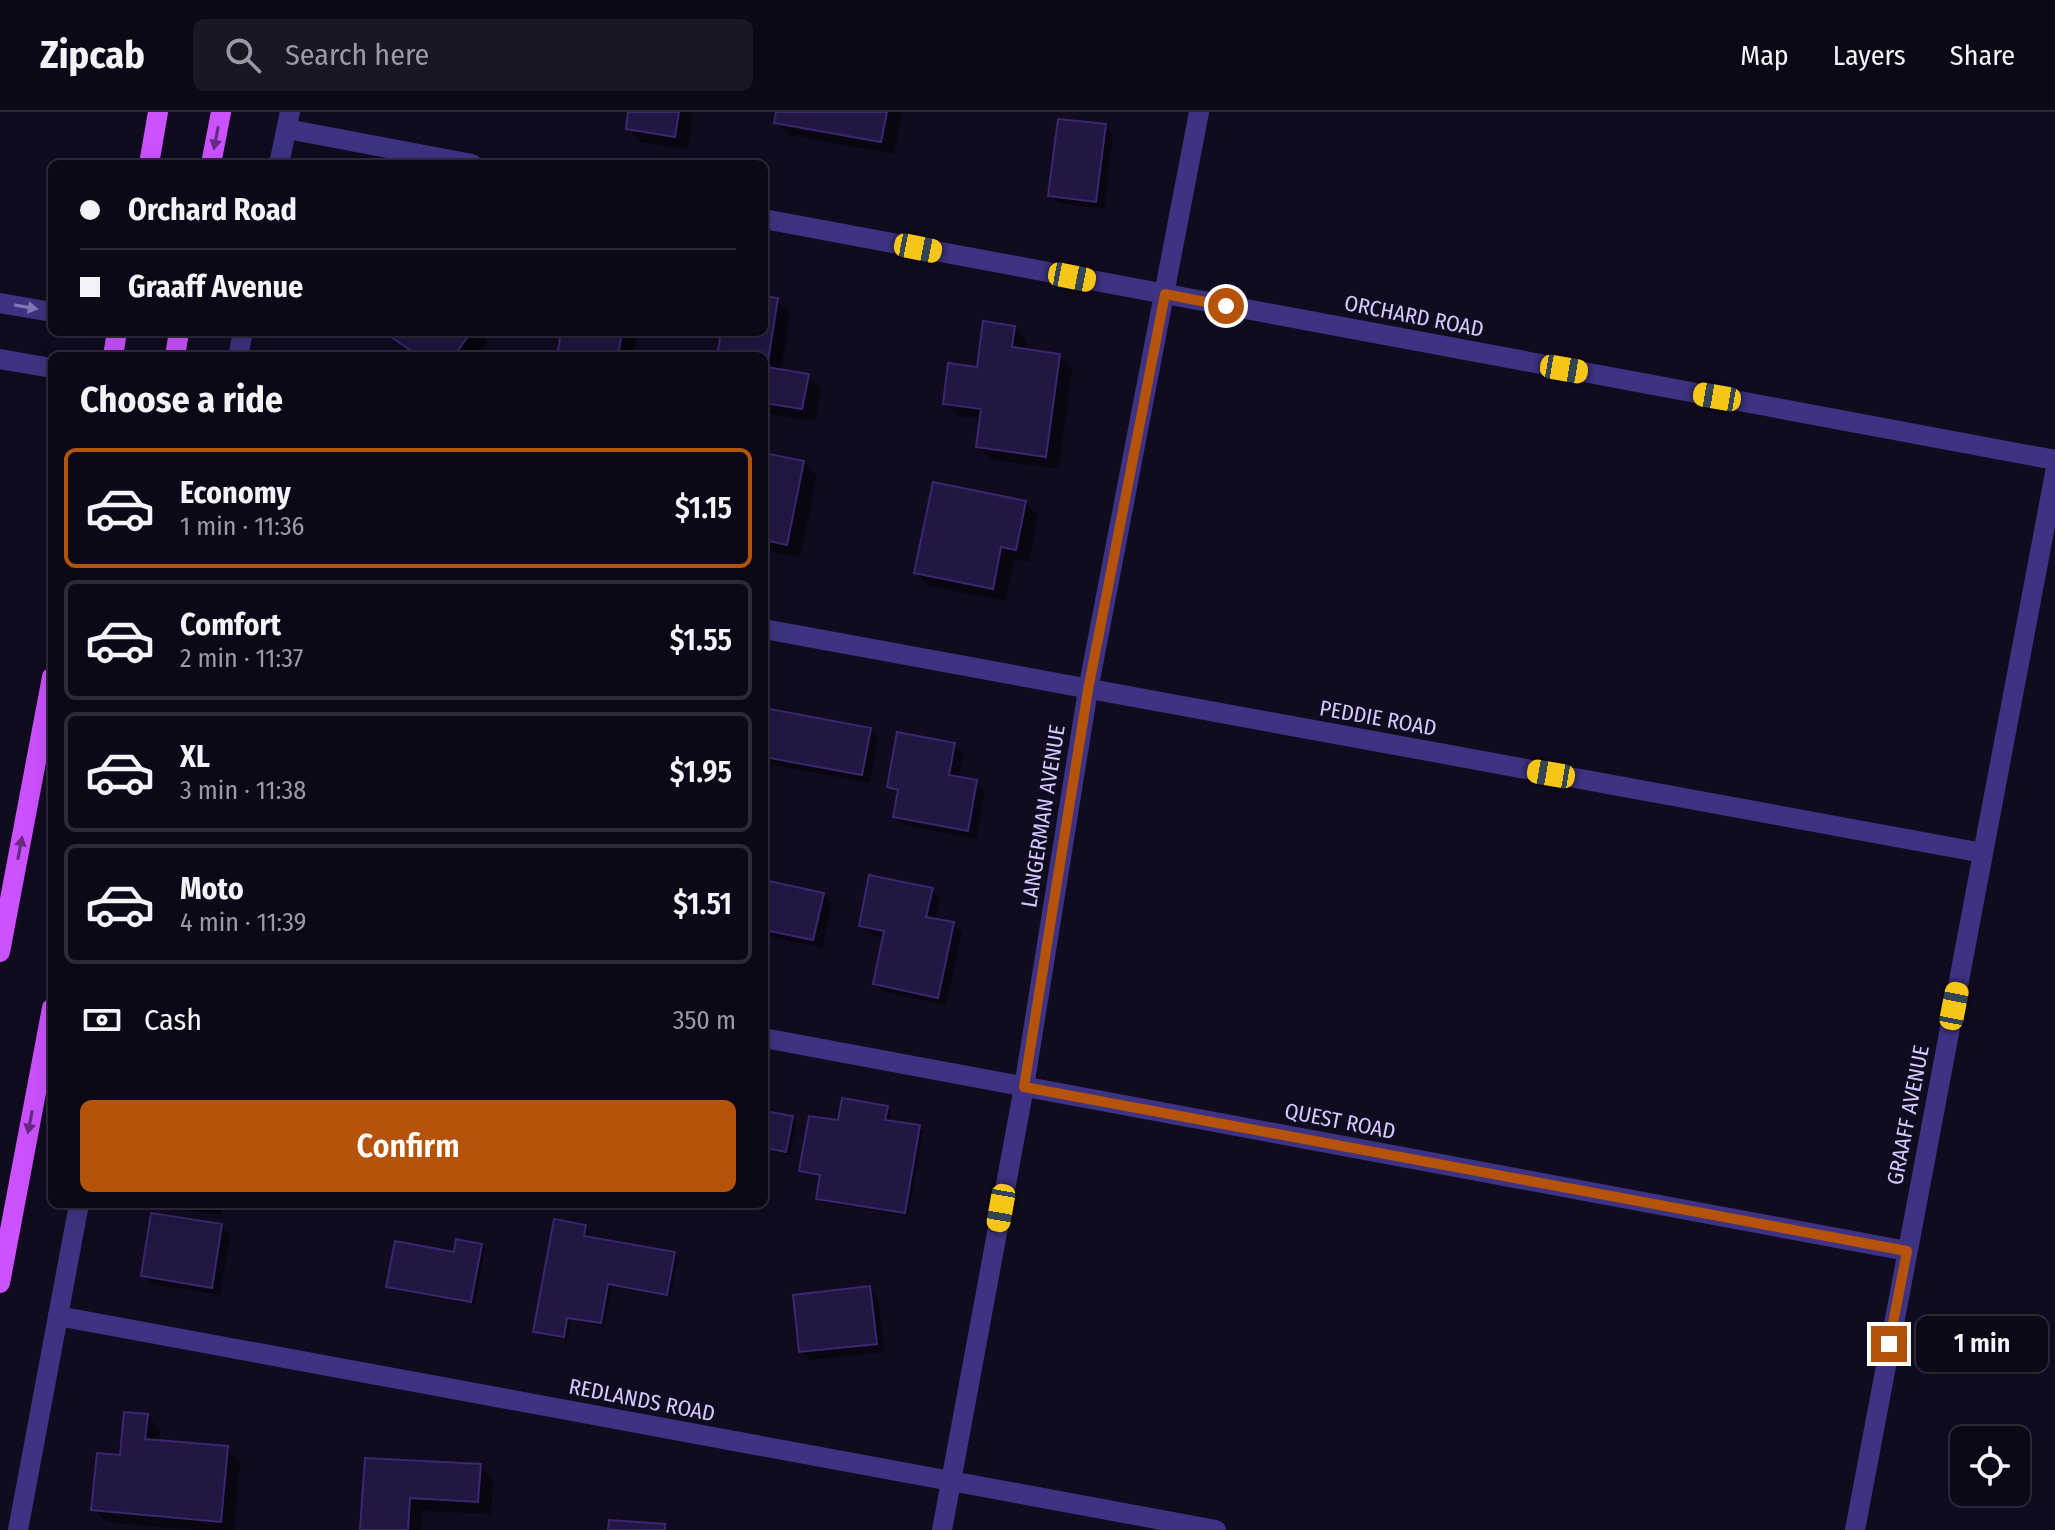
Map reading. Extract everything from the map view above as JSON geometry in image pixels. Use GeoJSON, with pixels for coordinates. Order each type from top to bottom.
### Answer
{"type":"FeatureCollection","features":[{"type":"Feature","properties":{"kind":"main road"},"geometry":{"type":"LineString","coordinates":[[150,160],[158,112]]}},
{"type":"Feature","properties":{"kind":"main road"},"geometry":{"type":"LineString","coordinates":[[212,160],[221,112]]}},
{"type":"Feature","properties":{"kind":"main road"},"geometry":{"type":"LineString","coordinates":[[0,952],[48,698]]}},
{"type":"Feature","properties":{"kind":"main road"},"geometry":{"type":"LineString","coordinates":[[0,1283],[48,1029]]}},
{"type":"Feature","properties":{"kind":"street","name":"LANGERMAN AVENUE"},"geometry":{"type":"LineString","coordinates":[[942,1530],[1024,1087],[1088,690],[1199,112]]}},
{"type":"Feature","properties":{"kind":"street"},"geometry":{"type":"LineString","coordinates":[[280,160],[288,121],[455,160]]}},
{"type":"Feature","properties":{"kind":"street","name":"ORCHARD ROAD"},"geometry":{"type":"LineString","coordinates":[[768,220],[2055,460]]}},
{"type":"Feature","properties":{"kind":"street"},"geometry":{"type":"LineString","coordinates":[[0,303],[48,311]]}},
{"type":"Feature","properties":{"kind":"street"},"geometry":{"type":"LineString","coordinates":[[0,359],[48,367]]}},
{"type":"Feature","properties":{"kind":"street","name":"GRAAFF AVENUE"},"geometry":{"type":"LineString","coordinates":[[1855,1530],[2055,473]]}},
{"type":"Feature","properties":{"kind":"street","name":"PEDDIE ROAD"},"geometry":{"type":"LineString","coordinates":[[768,630],[1983,853]]}},
{"type":"Feature","properties":{"kind":"street","name":"QUEST ROAD"},"geometry":{"type":"LineString","coordinates":[[768,1039],[1907,1251]]}},
{"type":"Feature","properties":{"kind":"street"},"geometry":{"type":"LineString","coordinates":[[18,1530],[78,1208]]}},
{"type":"Feature","properties":{"kind":"street","name":"REDLANDS ROAD"},"geometry":{"type":"LineString","coordinates":[[58,1316],[1216,1530]]}},
{"type":"Feature","properties":{"kind":"building"},"geometry":{"type":"Polygon","coordinates":[[[628,112],[679,112],[675,137],[626,129],[628,112]]]}},
{"type":"Feature","properties":{"kind":"building"},"geometry":{"type":"Polygon","coordinates":[[[776,112],[887,112],[881,142],[774,123],[776,112]]]}},
{"type":"Feature","properties":{"kind":"building"},"geometry":{"type":"Polygon","coordinates":[[[1058,119],[1106,124],[1096,202],[1048,196],[1058,119]]]}},
{"type":"Feature","properties":{"kind":"building"},"geometry":{"type":"Polygon","coordinates":[[[768,297],[778,298],[768,361],[768,352],[718,352],[720,336],[768,336],[768,297]]]}},
{"type":"Feature","properties":{"kind":"building"},"geometry":{"type":"Polygon","coordinates":[[[983,321],[1015,326],[1012,347],[1060,354],[1046,457],[976,447],[981,409],[943,404],[948,363],[977,367],[983,321]]]}},
{"type":"Feature","properties":{"kind":"building"},"geometry":{"type":"Polygon","coordinates":[[[390,336],[468,336],[457,352],[412,352],[390,336]]]}},
{"type":"Feature","properties":{"kind":"building"},"geometry":{"type":"Polygon","coordinates":[[[560,336],[621,336],[619,352],[558,352],[560,336]]]}},
{"type":"Feature","properties":{"kind":"building"},"geometry":{"type":"Polygon","coordinates":[[[768,367],[809,374],[802,409],[768,404],[768,367]]]}},
{"type":"Feature","properties":{"kind":"building"},"geometry":{"type":"Polygon","coordinates":[[[768,454],[804,461],[787,545],[768,541],[768,454]]]}},
{"type":"Feature","properties":{"kind":"building"},"geometry":{"type":"Polygon","coordinates":[[[933,482],[1026,501],[1016,550],[1001,547],[993,589],[914,573],[933,482]]]}},
{"type":"Feature","properties":{"kind":"building"},"geometry":{"type":"Polygon","coordinates":[[[768,709],[871,728],[862,775],[768,758],[768,709]]]}},
{"type":"Feature","properties":{"kind":"building"},"geometry":{"type":"Polygon","coordinates":[[[897,732],[955,743],[949,775],[977,780],[968,831],[893,817],[898,790],[887,787],[897,732]]]}},
{"type":"Feature","properties":{"kind":"building"},"geometry":{"type":"Polygon","coordinates":[[[869,875],[933,888],[926,917],[954,922],[938,998],[873,984],[884,931],[859,926],[869,875]]]}},
{"type":"Feature","properties":{"kind":"building"},"geometry":{"type":"Polygon","coordinates":[[[768,881],[824,893],[813,940],[768,931],[768,881]]]}},
{"type":"Feature","properties":{"kind":"building"},"geometry":{"type":"Polygon","coordinates":[[[842,1098],[888,1106],[885,1120],[920,1125],[905,1213],[816,1199],[820,1175],[799,1171],[809,1116],[838,1120],[842,1098]]]}},
{"type":"Feature","properties":{"kind":"building"},"geometry":{"type":"Polygon","coordinates":[[[768,1112],[793,1116],[786,1152],[768,1148],[768,1112]]]}},
{"type":"Feature","properties":{"kind":"building"},"geometry":{"type":"Polygon","coordinates":[[[151,1213],[222,1224],[212,1288],[141,1276],[151,1213]]]}},
{"type":"Feature","properties":{"kind":"building"},"geometry":{"type":"Polygon","coordinates":[[[554,1219],[586,1225],[584,1236],[675,1252],[667,1295],[608,1284],[601,1323],[567,1318],[564,1337],[533,1332],[554,1219]]]}},
{"type":"Feature","properties":{"kind":"building"},"geometry":{"type":"Polygon","coordinates":[[[456,1239],[482,1244],[471,1302],[386,1287],[395,1241],[454,1252],[456,1239]]]}},
{"type":"Feature","properties":{"kind":"building"},"geometry":{"type":"Polygon","coordinates":[[[870,1286],[877,1344],[799,1352],[793,1295],[870,1286]]]}},
{"type":"Feature","properties":{"kind":"building"},"geometry":{"type":"Polygon","coordinates":[[[124,1412],[148,1414],[145,1439],[228,1446],[221,1522],[91,1510],[97,1453],[120,1455],[124,1412]]]}},
{"type":"Feature","properties":{"kind":"building"},"geometry":{"type":"Polygon","coordinates":[[[365,1458],[481,1464],[478,1502],[410,1498],[408,1530],[360,1530],[365,1458]]]}},
{"type":"Feature","properties":{"kind":"building"},"geometry":{"type":"Polygon","coordinates":[[[609,1520],[665,1524],[665,1530],[608,1530],[609,1520]]]}},
{"type":"Feature","properties":{"kind":"route"},"geometry":{"type":"LineString","coordinates":[[1226,306],[1165,294],[1088,690],[1024,1087],[1907,1251],[1889,1344]]}}]}
